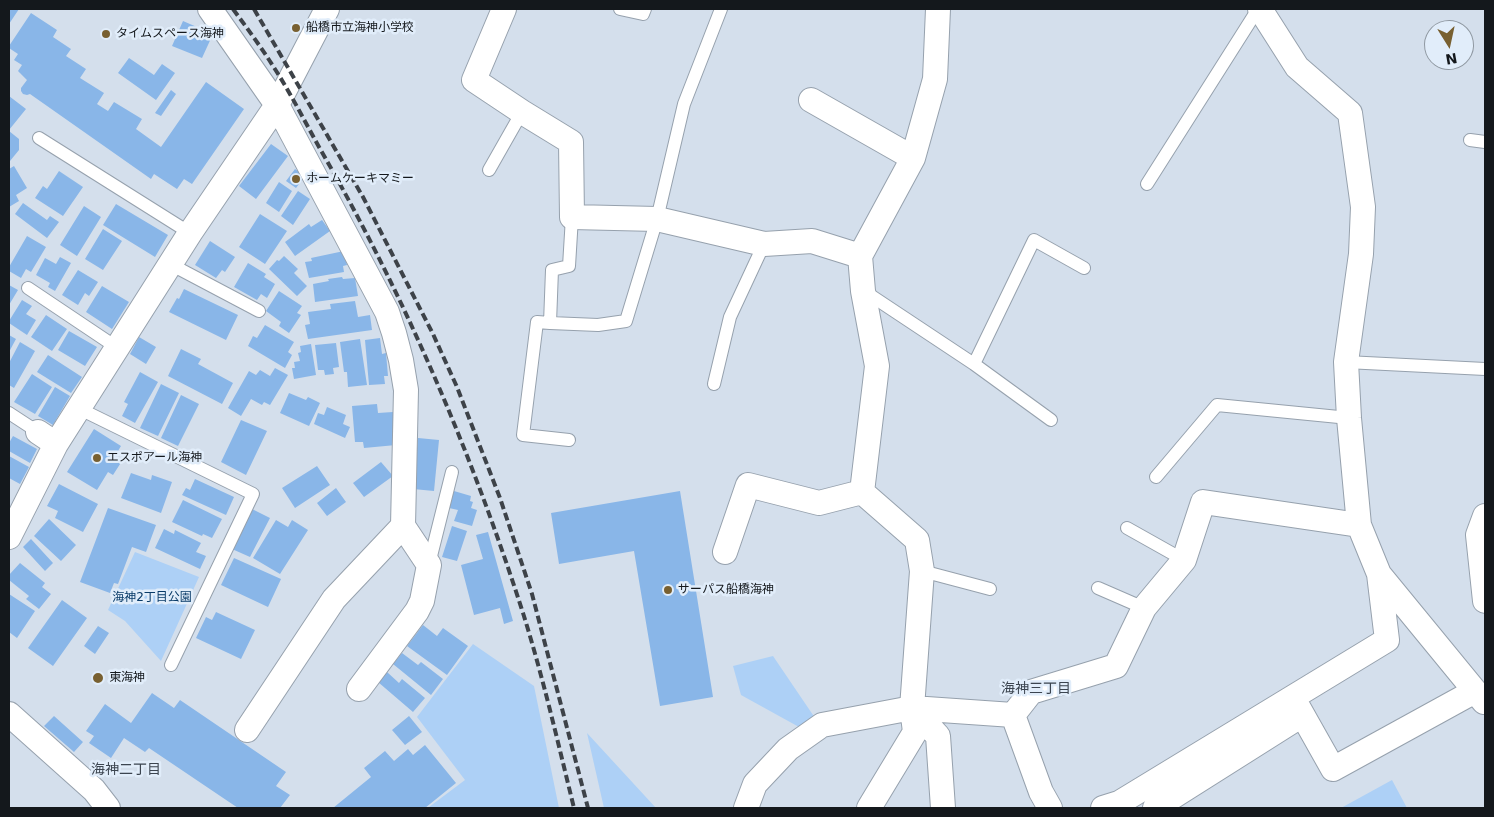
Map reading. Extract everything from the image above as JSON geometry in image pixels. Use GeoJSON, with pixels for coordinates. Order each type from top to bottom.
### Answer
{"type":"FeatureCollection","features":[{"type":"Feature","properties":{"kind":"street"},"geometry":{"type":"LineString","coordinates":[[210,9],[277,105],[387,312],[401,360],[406,390],[403,526],[429,565],[422,601],[418,611],[359,690]]}},
{"type":"Feature","properties":{"kind":"street"},"geometry":{"type":"LineString","coordinates":[[9,537],[47,438],[80,409],[116,347],[190,233],[277,105],[327,9]]}},
{"type":"Feature","properties":{"kind":"street"},"geometry":{"type":"LineString","coordinates":[[504,9],[474,80],[572,142],[572,217],[657,219],[764,244],[812,241],[860,256]]}},
{"type":"Feature","properties":{"kind":"street"},"geometry":{"type":"LineString","coordinates":[[862,492],[877,366],[863,291],[860,256],[913,158],[936,79],[938,9]]}},
{"type":"Feature","properties":{"kind":"street"},"geometry":{"type":"LineString","coordinates":[[1259,9],[1297,67],[1350,113],[1363,207],[1361,254],[1346,362],[1359,524],[1380,574],[1480,697],[1333,769],[1298,706]]}},
{"type":"Feature","properties":{"kind":"street"},"geometry":{"type":"LineString","coordinates":[[811,100],[913,158]]}},
{"type":"Feature","properties":{"kind":"street"},"geometry":{"type":"LineString","coordinates":[[725,552],[748,485],[819,503],[862,492]]}},
{"type":"Feature","properties":{"kind":"street"},"geometry":{"type":"LineString","coordinates":[[862,492],[916,540],[922,571],[912,708],[914,732],[870,808]]}},
{"type":"Feature","properties":{"kind":"street"},"geometry":{"type":"LineString","coordinates":[[1013,715],[1032,692],[1116,666],[1144,608],[1184,560],[1203,502],[1359,524]]}},
{"type":"Feature","properties":{"kind":"street"},"geometry":{"type":"LineString","coordinates":[[1485,516],[1478,536],[1485,601]]}},
{"type":"Feature","properties":{"kind":"street"},"geometry":{"type":"LineString","coordinates":[[247,730],[334,600],[403,526]]}},
{"type":"Feature","properties":{"kind":"street"},"geometry":{"type":"LineString","coordinates":[[1154,808],[1387,640],[1380,574]]}},
{"type":"Feature","properties":{"kind":"street"},"geometry":{"type":"LineString","coordinates":[[1103,808],[1119,803],[1298,706]]}},
{"type":"Feature","properties":{"kind":"street"},"geometry":{"type":"LineString","coordinates":[[912,708],[938,736],[943,808]]}},
{"type":"Feature","properties":{"kind":"street"},"geometry":{"type":"LineString","coordinates":[[746,808],[755,784],[788,749],[822,725],[912,708],[1013,715]]}},
{"type":"Feature","properties":{"kind":"street"},"geometry":{"type":"LineString","coordinates":[[9,714],[94,790],[108,808]]}},
{"type":"Feature","properties":{"kind":"street"},"geometry":{"type":"LineString","coordinates":[[1013,715],[1041,792],[1050,808]]}},
{"type":"Feature","properties":{"kind":"lane"},"geometry":{"type":"LineString","coordinates":[[620,9],[643,14],[645,9]]}},
{"type":"Feature","properties":{"kind":"lane"},"geometry":{"type":"LineString","coordinates":[[569,440],[523,434],[536,322],[598,326],[626,320],[657,219],[684,104],[721,9]]}},
{"type":"Feature","properties":{"kind":"lane"},"geometry":{"type":"LineString","coordinates":[[1146,184],[1259,9]]}},
{"type":"Feature","properties":{"kind":"lane"},"geometry":{"type":"LineString","coordinates":[[489,170],[522,112]]}},
{"type":"Feature","properties":{"kind":"lane"},"geometry":{"type":"LineString","coordinates":[[39,138],[190,233]]}},
{"type":"Feature","properties":{"kind":"lane"},"geometry":{"type":"LineString","coordinates":[[1470,140],[1485,142]]}},
{"type":"Feature","properties":{"kind":"lane"},"geometry":{"type":"LineString","coordinates":[[550,323],[552,270],[569,266],[572,217]]}},
{"type":"Feature","properties":{"kind":"lane"},"geometry":{"type":"LineString","coordinates":[[974,364],[1034,240],[1084,268]]}},
{"type":"Feature","properties":{"kind":"lane"},"geometry":{"type":"LineString","coordinates":[[714,384],[730,317],[764,244]]}},
{"type":"Feature","properties":{"kind":"lane"},"geometry":{"type":"LineString","coordinates":[[170,264],[259,311]]}},
{"type":"Feature","properties":{"kind":"lane"},"geometry":{"type":"LineString","coordinates":[[28,288],[116,347]]}},
{"type":"Feature","properties":{"kind":"lane"},"geometry":{"type":"LineString","coordinates":[[863,291],[974,364],[1051,420]]}},
{"type":"Feature","properties":{"kind":"lane"},"geometry":{"type":"LineString","coordinates":[[1346,362],[1485,369]]}},
{"type":"Feature","properties":{"kind":"lane"},"geometry":{"type":"LineString","coordinates":[[1156,477],[1217,405],[1349,418]]}},
{"type":"Feature","properties":{"kind":"lane"},"geometry":{"type":"LineString","coordinates":[[80,409],[253,494],[171,665]]}},
{"type":"Feature","properties":{"kind":"lane"},"geometry":{"type":"LineString","coordinates":[[9,413],[47,438]]}},
{"type":"Feature","properties":{"kind":"lane"},"geometry":{"type":"LineString","coordinates":[[429,565],[452,472]]}},
{"type":"Feature","properties":{"kind":"lane"},"geometry":{"type":"LineString","coordinates":[[1127,528],[1184,560]]}},
{"type":"Feature","properties":{"kind":"lane"},"geometry":{"type":"LineString","coordinates":[[922,571],[990,589]]}},
{"type":"Feature","properties":{"kind":"lane"},"geometry":{"type":"LineString","coordinates":[[1098,588],[1144,608]]}},
{"type":"Feature","properties":{"kind":"green space","name":"海神2丁目公園"},"geometry":{"type":"Polygon","coordinates":[[[135,552],[199,577],[161,661],[125,621],[108,610],[135,552]]]}},
{"type":"Feature","properties":{"kind":"green space"},"geometry":{"type":"Polygon","coordinates":[[[473,644],[534,686],[559,808],[429,807],[465,780],[417,717],[473,644]]]}},
{"type":"Feature","properties":{"kind":"green space"},"geometry":{"type":"Polygon","coordinates":[[[773,656],[815,718],[799,727],[741,695],[733,666],[773,656]]]}},
{"type":"Feature","properties":{"kind":"green space"},"geometry":{"type":"Polygon","coordinates":[[[587,733],[656,808],[604,808],[587,733]]]}},
{"type":"Feature","properties":{"kind":"green space"},"geometry":{"type":"Polygon","coordinates":[[[1392,780],[1407,808],[1341,808],[1392,780]]]}},
{"type":"Feature","properties":{"kind":"building"},"geometry":{"type":"Polygon","coordinates":[[[9,9],[19,9],[9,24],[9,9]]]}},
{"type":"Feature","properties":{"kind":"building"},"geometry":{"type":"Polygon","coordinates":[[[31,13],[57,30],[53,37],[71,49],[66,56],[86,69],[80,78],[104,93],[97,104],[108,111],[114,102],[142,119],[136,129],[161,147],[206,82],[244,109],[192,184],[184,179],[177,189],[154,174],[151,179],[30,94],[23,94],[21,88],[27,80],[18,71],[22,65],[14,60],[18,54],[9,46],[31,13]]]}},
{"type":"Feature","properties":{"kind":"building"},"geometry":{"type":"Polygon","coordinates":[[[183,21],[213,34],[202,58],[172,46],[183,21]]]}},
{"type":"Feature","properties":{"kind":"building"},"geometry":{"type":"Polygon","coordinates":[[[129,58],[154,75],[162,64],[175,73],[156,100],[118,73],[129,58]]]}},
{"type":"Feature","properties":{"kind":"building"},"geometry":{"type":"Polygon","coordinates":[[[171,90],[176,94],[161,116],[155,113],[171,90]]]}},
{"type":"Feature","properties":{"kind":"building"},"geometry":{"type":"Polygon","coordinates":[[[9,96],[26,109],[9,130],[9,96]]]}},
{"type":"Feature","properties":{"kind":"building"},"geometry":{"type":"Polygon","coordinates":[[[9,131],[19,139],[19,150],[10,161],[9,160],[9,131]]]}},
{"type":"Feature","properties":{"kind":"building"},"geometry":{"type":"Polygon","coordinates":[[[271,144],[288,156],[256,199],[239,186],[271,144]]]}},
{"type":"Feature","properties":{"kind":"building"},"geometry":{"type":"Polygon","coordinates":[[[14,166],[27,188],[16,195],[19,201],[9,207],[9,169],[14,166]]]}},
{"type":"Feature","properties":{"kind":"building"},"geometry":{"type":"Polygon","coordinates":[[[295,169],[305,176],[296,188],[286,181],[295,169]]]}},
{"type":"Feature","properties":{"kind":"building"},"geometry":{"type":"Polygon","coordinates":[[[59,171],[83,187],[63,216],[35,198],[43,186],[47,189],[59,171]]]}},
{"type":"Feature","properties":{"kind":"building"},"geometry":{"type":"Polygon","coordinates":[[[279,182],[292,191],[279,212],[266,203],[279,182]]]}},
{"type":"Feature","properties":{"kind":"building"},"geometry":{"type":"Polygon","coordinates":[[[298,191],[310,199],[293,225],[281,216],[298,191]]]}},
{"type":"Feature","properties":{"kind":"building"},"geometry":{"type":"Polygon","coordinates":[[[23,203],[47,220],[50,216],[59,222],[47,238],[15,214],[23,203]]]}},
{"type":"Feature","properties":{"kind":"building"},"geometry":{"type":"Polygon","coordinates":[[[116,204],[168,235],[155,257],[103,225],[116,204]]]}},
{"type":"Feature","properties":{"kind":"building"},"geometry":{"type":"Polygon","coordinates":[[[84,206],[101,217],[77,256],[60,245],[84,206]]]}},
{"type":"Feature","properties":{"kind":"building"},"geometry":{"type":"Polygon","coordinates":[[[260,214],[287,231],[265,264],[239,247],[260,214]]]}},
{"type":"Feature","properties":{"kind":"building"},"geometry":{"type":"Polygon","coordinates":[[[322,220],[330,231],[295,256],[285,242],[309,224],[311,227],[322,220]]]}},
{"type":"Feature","properties":{"kind":"building"},"geometry":{"type":"Polygon","coordinates":[[[103,229],[122,241],[103,270],[85,259],[103,229]]]}},
{"type":"Feature","properties":{"kind":"building"},"geometry":{"type":"Polygon","coordinates":[[[27,236],[46,247],[31,272],[26,269],[21,278],[9,271],[9,267],[27,236]]]}},
{"type":"Feature","properties":{"kind":"building"},"geometry":{"type":"Polygon","coordinates":[[[210,241],[235,257],[225,272],[222,270],[216,278],[195,265],[210,241]]]}},
{"type":"Feature","properties":{"kind":"building"},"geometry":{"type":"Polygon","coordinates":[[[344,251],[347,265],[343,266],[344,272],[309,278],[305,262],[312,261],[311,258],[344,251]]]}},
{"type":"Feature","properties":{"kind":"building"},"geometry":{"type":"Polygon","coordinates":[[[284,256],[298,269],[294,273],[307,286],[297,296],[269,269],[277,260],[279,261],[284,256]]]}},
{"type":"Feature","properties":{"kind":"building"},"geometry":{"type":"Polygon","coordinates":[[[60,257],[71,263],[55,291],[48,287],[50,283],[36,275],[45,258],[56,264],[60,257]]]}},
{"type":"Feature","properties":{"kind":"building"},"geometry":{"type":"Polygon","coordinates":[[[248,263],[266,274],[264,277],[275,284],[267,298],[261,294],[257,300],[234,287],[248,263]]]}},
{"type":"Feature","properties":{"kind":"building"},"geometry":{"type":"Polygon","coordinates":[[[78,270],[98,282],[89,296],[85,293],[78,305],[62,295],[78,270]]]}},
{"type":"Feature","properties":{"kind":"building"},"geometry":{"type":"Polygon","coordinates":[[[342,277],[343,279],[355,278],[358,296],[315,302],[313,284],[342,277]]]}},
{"type":"Feature","properties":{"kind":"building"},"geometry":{"type":"Polygon","coordinates":[[[9,285],[18,290],[9,305],[9,285]]]}},
{"type":"Feature","properties":{"kind":"building"},"geometry":{"type":"Polygon","coordinates":[[[102,286],[129,302],[112,329],[86,312],[102,286]]]}},
{"type":"Feature","properties":{"kind":"building"},"geometry":{"type":"Polygon","coordinates":[[[184,289],[238,315],[226,340],[169,312],[184,289]]]}},
{"type":"Feature","properties":{"kind":"building"},"geometry":{"type":"Polygon","coordinates":[[[279,291],[302,306],[297,313],[301,315],[289,333],[279,326],[281,322],[266,311],[279,291]]]}},
{"type":"Feature","properties":{"kind":"building"},"geometry":{"type":"Polygon","coordinates":[[[22,300],[32,306],[26,314],[36,320],[27,335],[9,323],[22,300]]]}},
{"type":"Feature","properties":{"kind":"building"},"geometry":{"type":"Polygon","coordinates":[[[355,301],[358,317],[370,315],[372,330],[308,339],[305,325],[310,324],[308,312],[331,309],[330,304],[355,301]]]}},
{"type":"Feature","properties":{"kind":"building"},"geometry":{"type":"Polygon","coordinates":[[[46,315],[67,329],[52,351],[31,337],[46,315]]]}},
{"type":"Feature","properties":{"kind":"building"},"geometry":{"type":"Polygon","coordinates":[[[265,325],[294,342],[288,352],[292,355],[285,368],[248,346],[253,336],[257,338],[265,325]]]}},
{"type":"Feature","properties":{"kind":"building"},"geometry":{"type":"Polygon","coordinates":[[[69,331],[97,347],[85,366],[58,350],[69,331]]]}},
{"type":"Feature","properties":{"kind":"building"},"geometry":{"type":"Polygon","coordinates":[[[9,335],[16,339],[9,352],[9,335]]]}},
{"type":"Feature","properties":{"kind":"building"},"geometry":{"type":"Polygon","coordinates":[[[139,337],[156,347],[146,364],[130,354],[139,337]]]}},
{"type":"Feature","properties":{"kind":"building"},"geometry":{"type":"Polygon","coordinates":[[[380,338],[382,354],[386,353],[388,376],[384,376],[385,384],[369,385],[365,340],[380,338]]]}},
{"type":"Feature","properties":{"kind":"building"},"geometry":{"type":"Polygon","coordinates":[[[360,339],[367,385],[348,387],[347,372],[344,372],[340,342],[360,339]]]}},
{"type":"Feature","properties":{"kind":"building"},"geometry":{"type":"Polygon","coordinates":[[[20,342],[35,351],[14,388],[9,385],[9,363],[20,342]]]}},
{"type":"Feature","properties":{"kind":"building"},"geometry":{"type":"Polygon","coordinates":[[[336,343],[339,367],[333,368],[334,374],[325,375],[324,370],[318,370],[315,345],[336,343]]]}},
{"type":"Feature","properties":{"kind":"building"},"geometry":{"type":"Polygon","coordinates":[[[311,344],[316,375],[294,379],[292,368],[295,368],[294,362],[300,361],[298,353],[301,352],[300,346],[311,344]]]}},
{"type":"Feature","properties":{"kind":"building"},"geometry":{"type":"Polygon","coordinates":[[[181,349],[201,359],[198,364],[233,383],[222,404],[168,376],[181,349]]]}},
{"type":"Feature","properties":{"kind":"building"},"geometry":{"type":"Polygon","coordinates":[[[48,355],[82,377],[71,393],[37,372],[48,355]]]}},
{"type":"Feature","properties":{"kind":"building"},"geometry":{"type":"Polygon","coordinates":[[[275,368],[288,375],[270,405],[264,402],[262,405],[251,399],[241,416],[228,408],[249,371],[256,375],[260,370],[270,376],[275,368]]]}},
{"type":"Feature","properties":{"kind":"building"},"geometry":{"type":"Polygon","coordinates":[[[140,372],[158,382],[135,423],[122,416],[128,404],[124,402],[140,372]]]}},
{"type":"Feature","properties":{"kind":"building"},"geometry":{"type":"Polygon","coordinates":[[[32,374],[52,387],[35,414],[14,402],[32,374]]]}},
{"type":"Feature","properties":{"kind":"building"},"geometry":{"type":"Polygon","coordinates":[[[161,384],[179,393],[158,436],[140,428],[161,384]]]}},
{"type":"Feature","properties":{"kind":"building"},"geometry":{"type":"Polygon","coordinates":[[[55,387],[70,396],[53,425],[38,416],[55,387]]]}},
{"type":"Feature","properties":{"kind":"building"},"geometry":{"type":"Polygon","coordinates":[[[289,393],[306,400],[308,397],[320,403],[309,426],[280,413],[289,393]]]}},
{"type":"Feature","properties":{"kind":"building"},"geometry":{"type":"Polygon","coordinates":[[[181,395],[199,404],[178,446],[161,438],[181,395]]]}},
{"type":"Feature","properties":{"kind":"building"},"geometry":{"type":"Polygon","coordinates":[[[377,404],[378,413],[393,412],[396,445],[364,448],[363,442],[355,442],[352,406],[377,404]]]}},
{"type":"Feature","properties":{"kind":"building"},"geometry":{"type":"Polygon","coordinates":[[[327,407],[346,415],[343,424],[350,427],[345,438],[314,424],[318,413],[324,415],[327,407]]]}},
{"type":"Feature","properties":{"kind":"building"},"geometry":{"type":"Polygon","coordinates":[[[241,420],[267,431],[246,475],[221,462],[241,420]]]}},
{"type":"Feature","properties":{"kind":"building","name":"エスポアール海神"},"geometry":{"type":"Polygon","coordinates":[[[94,429],[121,446],[115,456],[122,461],[113,475],[108,472],[97,490],[67,472],[94,429]]]}},
{"type":"Feature","properties":{"kind":"building"},"geometry":{"type":"Polygon","coordinates":[[[13,436],[37,449],[30,463],[9,451],[9,443],[13,436]]]}},
{"type":"Feature","properties":{"kind":"building"},"geometry":{"type":"Polygon","coordinates":[[[418,438],[439,440],[434,491],[413,489],[418,438]]]}},
{"type":"Feature","properties":{"kind":"building"},"geometry":{"type":"Polygon","coordinates":[[[9,456],[29,467],[20,484],[9,478],[9,456]]]}},
{"type":"Feature","properties":{"kind":"building"},"geometry":{"type":"Polygon","coordinates":[[[381,462],[393,476],[364,497],[353,483],[381,462]]]}},
{"type":"Feature","properties":{"kind":"building"},"geometry":{"type":"Polygon","coordinates":[[[317,466],[330,485],[295,508],[282,488],[317,466]]]}},
{"type":"Feature","properties":{"kind":"building"},"geometry":{"type":"Polygon","coordinates":[[[131,473],[151,480],[152,475],[172,482],[161,513],[121,498],[131,473]]]}},
{"type":"Feature","properties":{"kind":"building"},"geometry":{"type":"Polygon","coordinates":[[[195,479],[234,497],[226,515],[182,495],[186,488],[190,490],[195,479]]]}},
{"type":"Feature","properties":{"kind":"building"},"geometry":{"type":"Polygon","coordinates":[[[59,484],[98,504],[83,532],[55,518],[58,511],[47,506],[59,484]]]}},
{"type":"Feature","properties":{"kind":"building"},"geometry":{"type":"Polygon","coordinates":[[[336,488],[346,502],[327,516],[317,503],[336,488]]]}},
{"type":"Feature","properties":{"kind":"building"},"geometry":{"type":"Polygon","coordinates":[[[454,491],[471,496],[470,501],[473,502],[471,508],[477,510],[472,526],[454,521],[458,510],[449,508],[454,491]]]}},
{"type":"Feature","properties":{"kind":"building","name":"サーパス船橋海神"},"geometry":{"type":"Polygon","coordinates":[[[680,491],[713,697],[660,706],[634,551],[559,564],[551,513],[680,491]]]}},
{"type":"Feature","properties":{"kind":"building"},"geometry":{"type":"Polygon","coordinates":[[[183,500],[222,519],[212,538],[203,534],[202,536],[172,522],[183,500]]]}},
{"type":"Feature","properties":{"kind":"building"},"geometry":{"type":"Polygon","coordinates":[[[108,508],[156,525],[146,552],[132,547],[118,584],[114,583],[110,593],[80,582],[108,508]]]}},
{"type":"Feature","properties":{"kind":"building"},"geometry":{"type":"Polygon","coordinates":[[[252,509],[270,518],[250,557],[232,549],[252,509]]]}},
{"type":"Feature","properties":{"kind":"building"},"geometry":{"type":"Polygon","coordinates":[[[49,519],[76,545],[61,561],[34,536],[49,519]]]}},
{"type":"Feature","properties":{"kind":"building"},"geometry":{"type":"Polygon","coordinates":[[[276,520],[288,527],[292,520],[308,530],[280,574],[253,558],[276,520]]]}},
{"type":"Feature","properties":{"kind":"building"},"geometry":{"type":"Polygon","coordinates":[[[452,526],[467,531],[457,561],[442,557],[452,526]]]}},
{"type":"Feature","properties":{"kind":"building"},"geometry":{"type":"Polygon","coordinates":[[[164,529],[174,534],[175,530],[201,543],[196,552],[206,556],[200,569],[155,548],[164,529]]]}},
{"type":"Feature","properties":{"kind":"building"},"geometry":{"type":"Polygon","coordinates":[[[488,532],[513,621],[504,624],[500,608],[474,615],[461,565],[483,559],[476,535],[488,532]]]}},
{"type":"Feature","properties":{"kind":"building"},"geometry":{"type":"Polygon","coordinates":[[[31,539],[53,563],[45,571],[23,547],[31,539]]]}},
{"type":"Feature","properties":{"kind":"building"},"geometry":{"type":"Polygon","coordinates":[[[234,558],[281,579],[268,607],[221,585],[234,558]]]}},
{"type":"Feature","properties":{"kind":"building"},"geometry":{"type":"Polygon","coordinates":[[[20,563],[45,583],[42,587],[51,594],[39,609],[26,599],[29,596],[9,580],[9,575],[20,563]]]}},
{"type":"Feature","properties":{"kind":"building"},"geometry":{"type":"Polygon","coordinates":[[[9,594],[35,611],[17,638],[9,632],[9,594]]]}},
{"type":"Feature","properties":{"kind":"building"},"geometry":{"type":"Polygon","coordinates":[[[62,600],[87,618],[53,666],[28,648],[62,600]]]}},
{"type":"Feature","properties":{"kind":"building"},"geometry":{"type":"Polygon","coordinates":[[[216,612],[255,630],[241,659],[196,638],[206,617],[212,620],[216,612]]]}},
{"type":"Feature","properties":{"kind":"building"},"geometry":{"type":"Polygon","coordinates":[[[423,625],[437,636],[443,628],[468,646],[447,675],[407,646],[423,625]]]}},
{"type":"Feature","properties":{"kind":"building"},"geometry":{"type":"Polygon","coordinates":[[[98,626],[109,633],[95,654],[84,646],[98,626]]]}},
{"type":"Feature","properties":{"kind":"building"},"geometry":{"type":"Polygon","coordinates":[[[402,653],[418,665],[421,662],[443,679],[431,695],[393,664],[402,653]]]}},
{"type":"Feature","properties":{"kind":"building"},"geometry":{"type":"Polygon","coordinates":[[[387,672],[399,683],[402,679],[425,698],[413,712],[378,682],[387,672]]]}},
{"type":"Feature","properties":{"kind":"building"},"geometry":{"type":"Polygon","coordinates":[[[152,693],[174,708],[180,700],[286,772],[276,786],[290,795],[280,808],[238,808],[149,748],[145,752],[124,738],[111,758],[89,743],[94,736],[86,731],[105,704],[131,723],[152,693]]]}},
{"type":"Feature","properties":{"kind":"building"},"geometry":{"type":"Polygon","coordinates":[[[54,716],[83,742],[74,752],[44,726],[54,716]]]}},
{"type":"Feature","properties":{"kind":"building"},"geometry":{"type":"Polygon","coordinates":[[[409,716],[422,732],[405,745],[392,730],[409,716]]]}},
{"type":"Feature","properties":{"kind":"building"},"geometry":{"type":"Polygon","coordinates":[[[425,745],[456,783],[425,808],[333,808],[371,777],[364,768],[385,751],[394,761],[408,749],[413,755],[425,745]]]}},
{"type":"Feature","properties":{"kind":"railway"},"geometry":{"type":"LineString","coordinates":[[233,9],[279,76],[350,203],[407,316],[433,374],[481,493],[523,613],[544,686],[574,808]]}},
{"type":"Feature","properties":{"kind":"railway"},"geometry":{"type":"LineString","coordinates":[[254,9],[363,197],[433,334],[457,387],[500,498],[532,594],[588,808]]}},
{"type":"Feature","properties":{"kind":"place","name":"船橋市立海神小学校"},"geometry":{"type":"Point","coordinates":[296,28]}},
{"type":"Feature","properties":{"kind":"place","name":"タイムスペース海神"},"geometry":{"type":"Point","coordinates":[106,34]}},
{"type":"Feature","properties":{"kind":"place","name":"ホームケーキマミー"},"geometry":{"type":"Point","coordinates":[296,179]}},
{"type":"Feature","properties":{"kind":"place","name":"エスポアール海神"},"geometry":{"type":"Point","coordinates":[97,458]}},
{"type":"Feature","properties":{"kind":"place","name":"サーパス船橋海神"},"geometry":{"type":"Point","coordinates":[668,590]}},
{"type":"Feature","properties":{"kind":"place","name":"東海神"},"geometry":{"type":"Point","coordinates":[98,678]}},
{"type":"Feature","properties":{"kind":"district","name":"海神三丁目"},"geometry":{"type":"Point","coordinates":[1036,689]}},
{"type":"Feature","properties":{"kind":"district","name":"海神二丁目"},"geometry":{"type":"Point","coordinates":[126,770]}}]}
